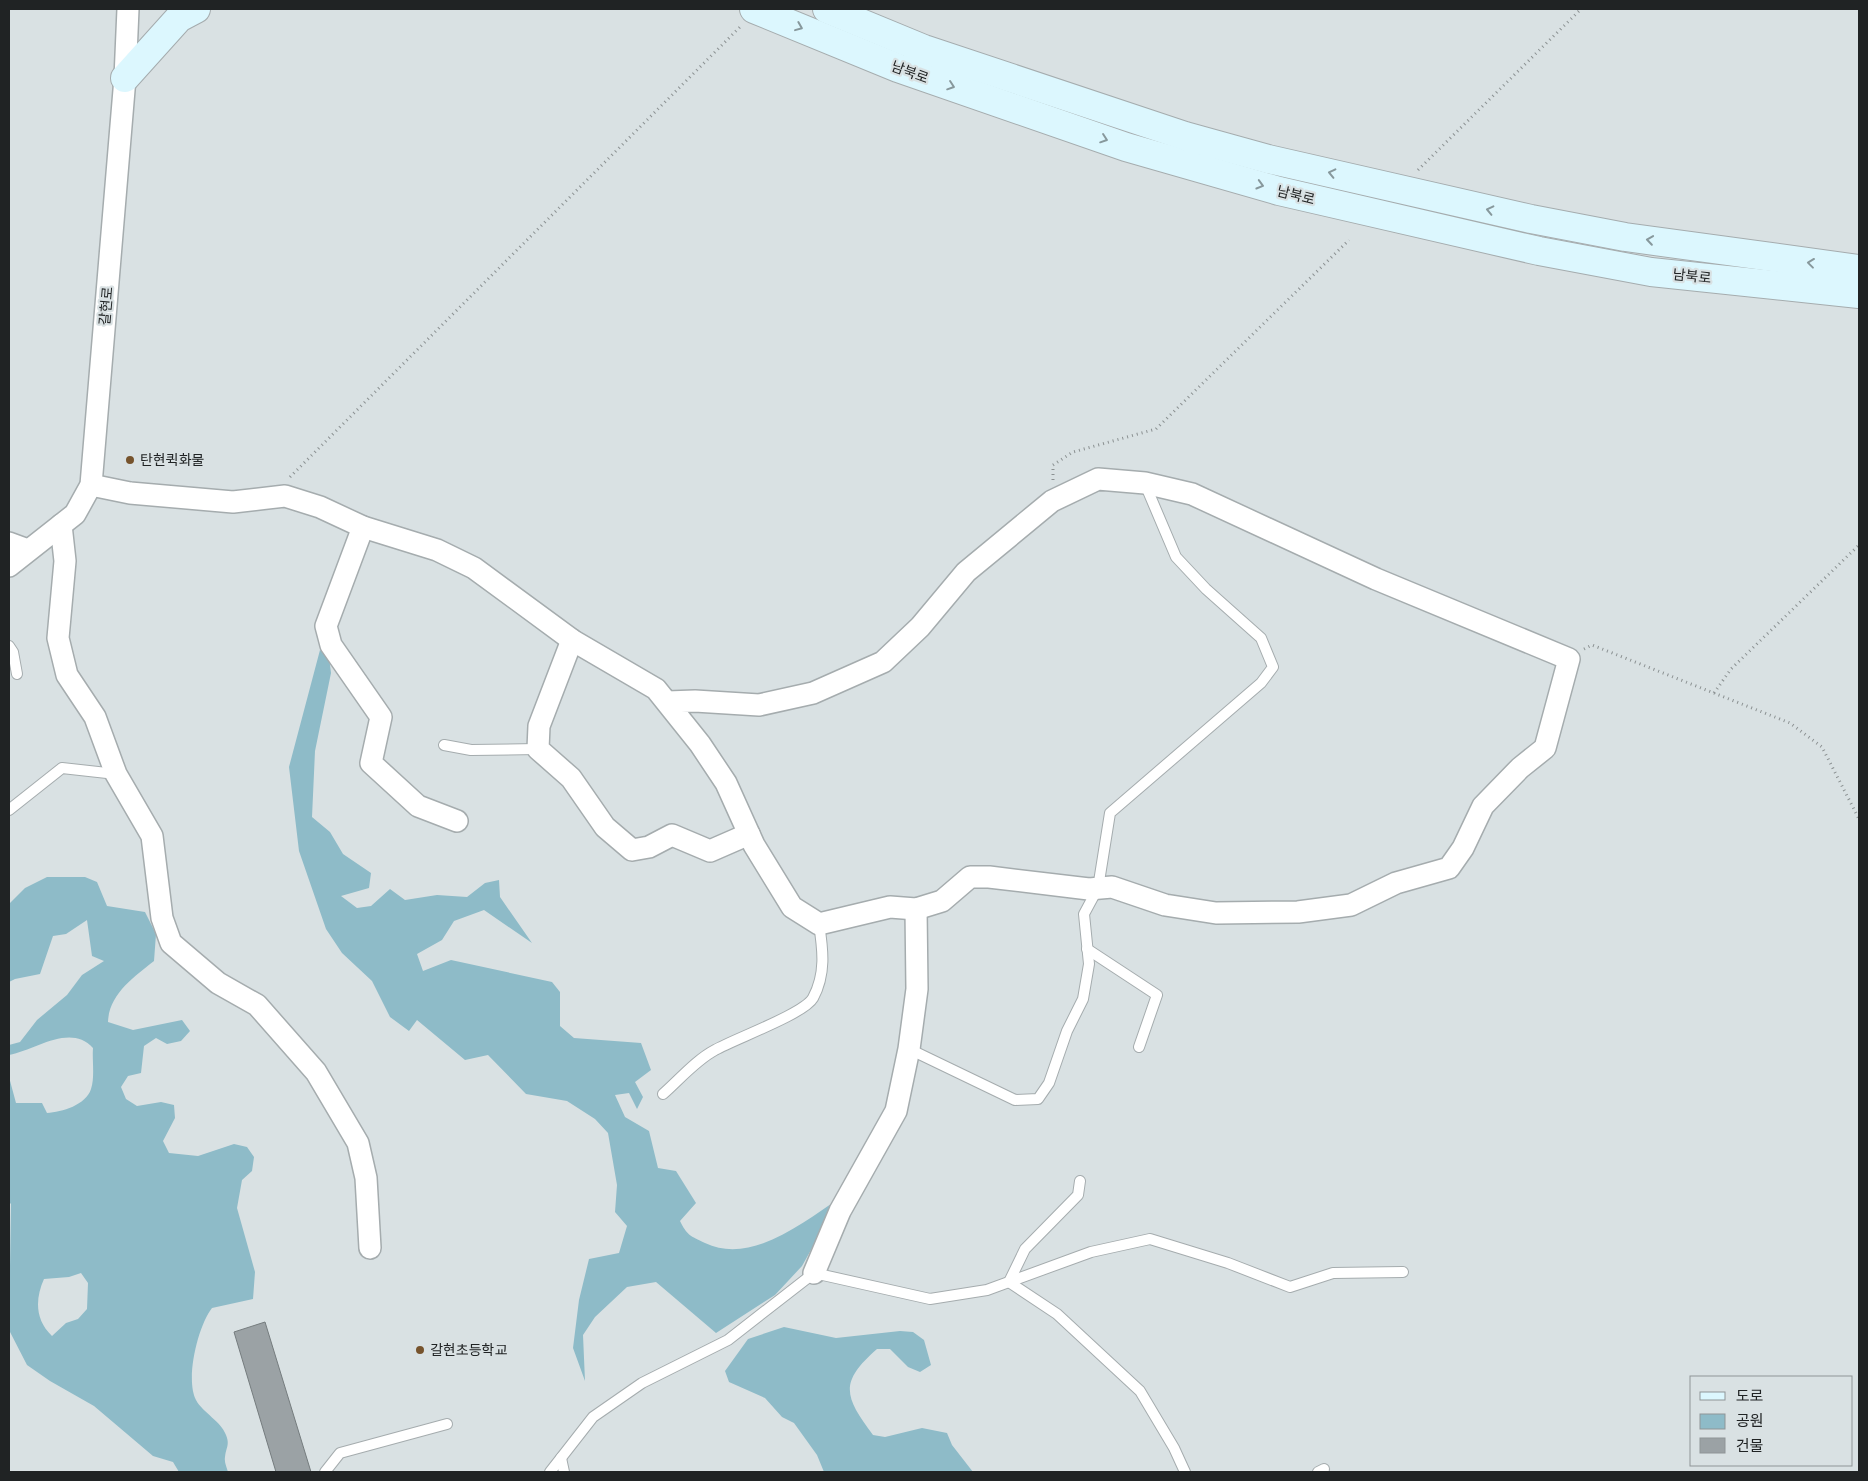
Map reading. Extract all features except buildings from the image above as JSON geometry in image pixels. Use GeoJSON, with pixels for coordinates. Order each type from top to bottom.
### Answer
{"type":"FeatureCollection","features":[{"type":"Feature","properties":{"kind":"main road"},"geometry":{"type":"LineString","coordinates":[[125,78],[179,18],[196,9]]}},
{"type":"Feature","properties":{"kind":"main road","name":"남북로"},"geometry":{"type":"LineString","coordinates":[[827,9],[924,49],[1185,136],[1268,159],[1531,219],[1588,230],[1736,253],[1859,269]]}},
{"type":"Feature","properties":{"kind":"main road","name":"남북로"},"geometry":{"type":"LineString","coordinates":[[747,18],[1126,147],[1279,191],[1539,252],[1650,272],[1859,294]]}},
{"type":"Feature","properties":{"kind":"street","name":"갈현로"},"geometry":{"type":"LineString","coordinates":[[9,566],[18,546],[61,525],[76,514],[91,485],[125,78],[128,9]]}},
{"type":"Feature","properties":{"kind":"street"},"geometry":{"type":"LineString","coordinates":[[91,485],[130,493],[233,502],[285,496],[320,507],[363,527],[438,550],[474,568],[572,640],[656,689],[700,744],[726,783],[749,834],[792,907],[819,924],[890,907],[916,909],[942,901],[970,877],[989,877],[1089,889],[1112,887],[1165,905],[1216,913],[1298,912],[1351,905],[1396,883],[1450,868],[1463,848],[1483,806],[1520,768],[1545,748],[1569,658],[1376,579],[1192,494],[1145,483],[1098,479],[1052,501],[966,572],[920,627],[883,662],[813,693],[759,705],[696,701],[667,702]]}},
{"type":"Feature","properties":{"kind":"street"},"geometry":{"type":"LineString","coordinates":[[61,525],[66,562],[58,638],[67,675],[95,717],[116,774],[152,836],[162,918],[171,942],[218,983],[257,1005],[316,1072],[358,1143],[366,1178],[370,1248]]}},
{"type":"Feature","properties":{"kind":"street"},"geometry":{"type":"LineString","coordinates":[[363,527],[326,626],[331,645],[381,717],[371,763],[418,806],[457,821]]}},
{"type":"Feature","properties":{"kind":"street"},"geometry":{"type":"LineString","coordinates":[[572,640],[539,726],[538,748],[571,778],[605,827],[632,850],[650,847],[672,835],[710,851],[749,834]]}},
{"type":"Feature","properties":{"kind":"street"},"geometry":{"type":"LineString","coordinates":[[814,1273],[840,1211],[896,1110],[910,1049],[917,989],[916,909]]}},
{"type":"Feature","properties":{"kind":"lane"},"geometry":{"type":"LineString","coordinates":[[910,1049],[1015,1100],[1038,1099],[1049,1082],[1067,1031],[1083,999],[1089,964],[1084,914],[1098,888],[1110,813],[1261,683],[1273,666],[1261,638],[1206,589],[1176,557],[1145,483]]}},
{"type":"Feature","properties":{"kind":"lane"},"geometry":{"type":"LineString","coordinates":[[9,646],[13,652],[16,674]]}},
{"type":"Feature","properties":{"kind":"lane"},"geometry":{"type":"LineString","coordinates":[[444,745],[472,750],[538,748]]}},
{"type":"Feature","properties":{"kind":"lane"},"geometry":{"type":"LineString","coordinates":[[9,810],[62,768],[116,774]]}},
{"type":"Feature","properties":{"kind":"lane"},"geometry":{"type":"LineString","coordinates":[[663,1094],[714,1051],[793,1012],[812,1000],[823,971],[823,948],[819,924]]}},
{"type":"Feature","properties":{"kind":"lane"},"geometry":{"type":"LineString","coordinates":[[1087,949],[1157,995],[1139,1046]]}},
{"type":"Feature","properties":{"kind":"lane"},"geometry":{"type":"LineString","coordinates":[[1009,1282],[1025,1249],[1078,1195],[1080,1181]]}},
{"type":"Feature","properties":{"kind":"lane"},"geometry":{"type":"LineString","coordinates":[[550,1472],[593,1417],[642,1383],[728,1340],[814,1273],[930,1298],[987,1290],[1091,1252],[1150,1239],[1228,1263],[1290,1287],[1333,1273],[1403,1272]]}},
{"type":"Feature","properties":{"kind":"lane"},"geometry":{"type":"LineString","coordinates":[[1009,1282],[1057,1314],[1140,1391],[1174,1448],[1185,1472]]}},
{"type":"Feature","properties":{"kind":"lane"},"geometry":{"type":"LineString","coordinates":[[325,1472],[340,1453],[447,1424]]}},
{"type":"Feature","properties":{"kind":"lane"},"geometry":{"type":"LineString","coordinates":[[560,1458],[564,1472]]}},
{"type":"Feature","properties":{"kind":"path"},"geometry":{"type":"LineString","coordinates":[[1414,174],[1581,9]]}},
{"type":"Feature","properties":{"kind":"path"},"geometry":{"type":"LineString","coordinates":[[268,498],[747,18]]}},
{"type":"Feature","properties":{"kind":"path"},"geometry":{"type":"LineString","coordinates":[[1052,501],[1053,464],[1073,452],[1156,429],[1348,240]]}},
{"type":"Feature","properties":{"kind":"path"},"geometry":{"type":"LineString","coordinates":[[1714,693],[1731,669],[1859,545]]}},
{"type":"Feature","properties":{"kind":"path"},"geometry":{"type":"LineString","coordinates":[[1569,658],[1592,645],[1790,723],[1822,747],[1859,819]]}},
{"type":"Feature","properties":{"kind":"green space"},"geometry":{"type":"Polygon","coordinates":[[[320,650],[329,657],[331,673],[315,751],[312,817],[330,832],[343,854],[371,873],[369,888],[341,896],[357,908],[371,906],[390,889],[405,900],[437,895],[467,897],[485,883],[499,880],[500,897],[532,943],[484,910],[454,921],[442,940],[417,954],[423,971],[451,960],[552,982],[560,992],[560,1026],[574,1038],[641,1043],[651,1070],[635,1082],[643,1097],[637,1109],[629,1093],[615,1095],[625,1117],[649,1131],[658,1168],[676,1171],[696,1203],[680,1221],[692,1237],[722,1248],[740,1249],[758,1245],[793,1229],[840,1198],[802,1266],[775,1295],[716,1333],[656,1282],[627,1287],[595,1317],[583,1335],[585,1381],[573,1348],[579,1300],[589,1259],[619,1253],[627,1226],[615,1212],[617,1185],[608,1133],[595,1119],[567,1101],[526,1094],[488,1055],[465,1060],[417,1020],[409,1031],[390,1017],[372,981],[342,953],[326,929],[299,851],[289,767],[320,650]]]}},
{"type":"Feature","properties":{"kind":"green space"},"geometry":{"type":"Polygon","coordinates":[[[47,877],[85,877],[97,882],[107,906],[145,912],[156,934],[154,961],[124,987],[113,1003],[109,1012],[108,1022],[133,1030],[182,1020],[190,1031],[181,1041],[167,1044],[156,1038],[144,1046],[141,1073],[128,1076],[121,1087],[126,1099],[137,1106],[161,1102],[174,1105],[175,1118],[163,1141],[169,1153],[198,1156],[234,1144],[247,1147],[254,1157],[252,1171],[242,1180],[237,1208],[255,1272],[253,1299],[212,1308],[198,1339],[193,1366],[193,1391],[196,1400],[220,1425],[227,1438],[225,1463],[228,1472],[179,1472],[173,1462],[153,1456],[94,1406],[50,1381],[27,1365],[9,1330],[11,1204],[9,1202],[9,1077],[16,1103],[42,1103],[47,1113],[73,1107],[88,1095],[91,1089],[93,1048],[84,1041],[74,1038],[63,1038],[9,1055],[9,1045],[20,1042],[37,1020],[67,995],[82,975],[104,961],[92,956],[87,920],[66,934],[53,936],[40,974],[9,982],[9,904],[25,888],[47,877]],[[81,1273],[69,1277],[44,1279],[39,1294],[38,1309],[42,1323],[52,1336],[66,1323],[78,1319],[87,1309],[88,1283],[81,1273]]]}},
{"type":"Feature","properties":{"kind":"green space"},"geometry":{"type":"Polygon","coordinates":[[[784,1327],[836,1338],[900,1331],[913,1332],[924,1340],[931,1365],[920,1372],[908,1367],[890,1349],[877,1349],[864,1361],[851,1381],[852,1400],[856,1410],[873,1435],[885,1437],[922,1428],[947,1433],[952,1445],[973,1472],[824,1472],[817,1455],[794,1423],[782,1417],[765,1398],[729,1382],[725,1371],[748,1339],[784,1327]]]}},
{"type":"Feature","properties":{"kind":"place","name":"탄현퀵화물"},"geometry":{"type":"Point","coordinates":[130,460]}},
{"type":"Feature","properties":{"kind":"place","name":"갈현초등학교"},"geometry":{"type":"Point","coordinates":[420,1350]}}]}
